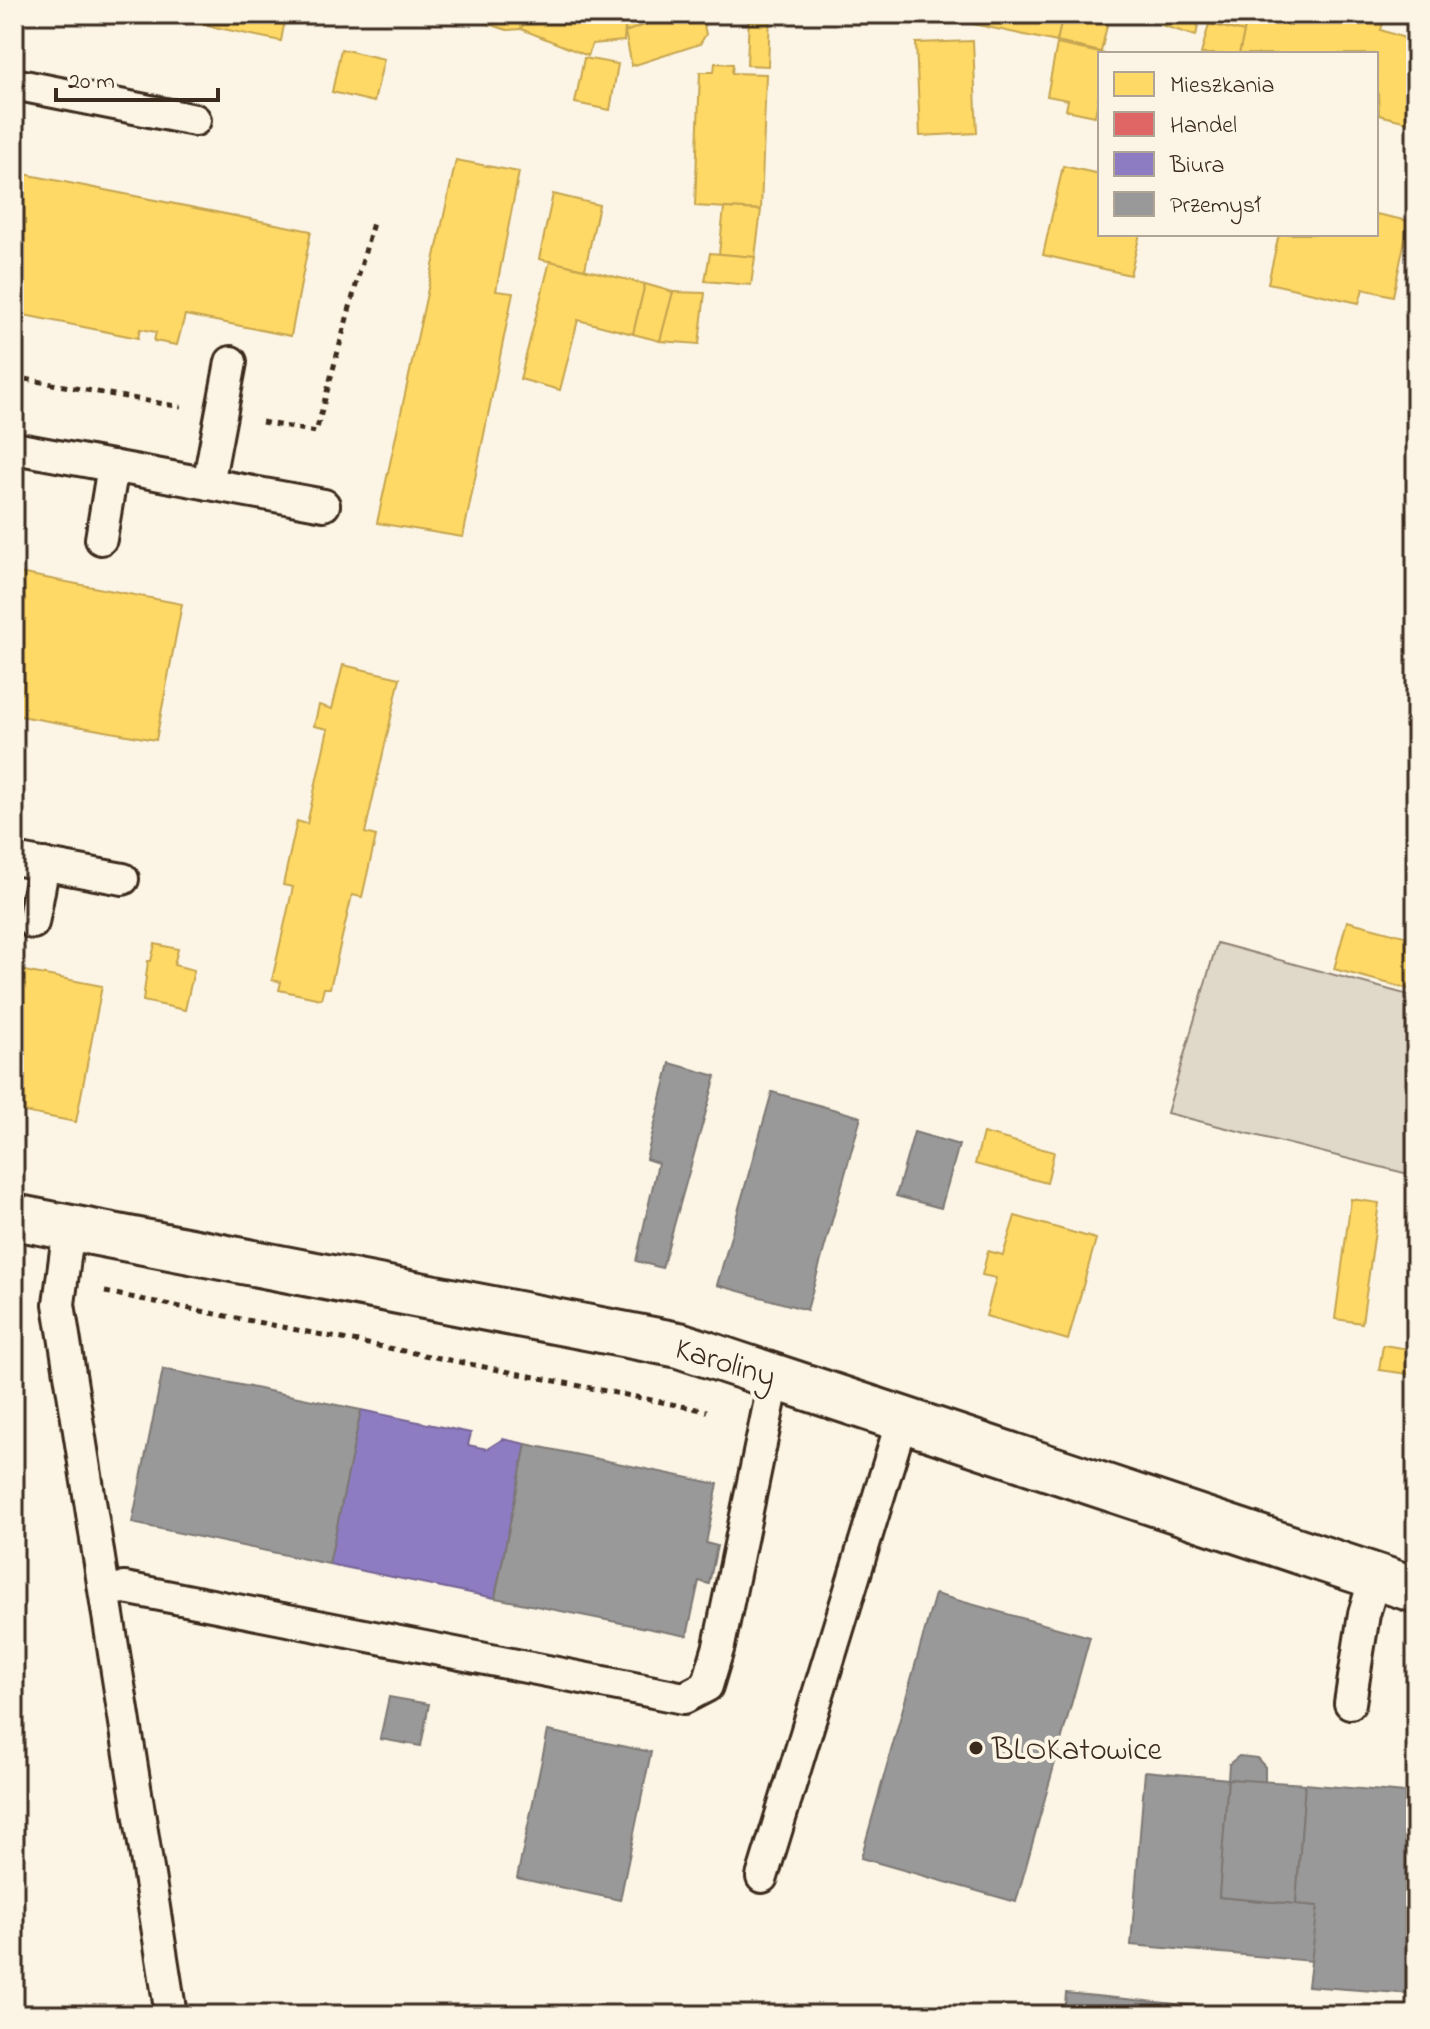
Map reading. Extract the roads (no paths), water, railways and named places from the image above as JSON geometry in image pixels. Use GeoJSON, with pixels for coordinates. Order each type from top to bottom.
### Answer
{"type":"FeatureCollection","features":[{"type":"Feature","properties":{"kind":"street","name":"Karoliny"},"geometry":{"type":"LineString","coordinates":[[14,1217],[679,1345],[1416,1590]]}},
{"type":"Feature","properties":{"kind":"lane"},"geometry":{"type":"LineString","coordinates":[[14,84],[195,120]]}},
{"type":"Feature","properties":{"kind":"lane"},"geometry":{"type":"LineString","coordinates":[[208,484],[231,362]]}},
{"type":"Feature","properties":{"kind":"lane"},"geometry":{"type":"LineString","coordinates":[[14,448],[324,505]]}},
{"type":"Feature","properties":{"kind":"lane"},"geometry":{"type":"LineString","coordinates":[[101,539],[113,466]]}},
{"type":"Feature","properties":{"kind":"lane"},"geometry":{"type":"LineString","coordinates":[[14,859],[123,879]]}},
{"type":"Feature","properties":{"kind":"lane"},"geometry":{"type":"LineString","coordinates":[[33,923],[44,864]]}},
{"type":"Feature","properties":{"kind":"lane"},"geometry":{"type":"LineString","coordinates":[[69,1227],[59,1304],[171,2015]]}},
{"type":"Feature","properties":{"kind":"lane"},"geometry":{"type":"LineString","coordinates":[[106,1590],[125,1588],[684,1698],[707,1686],[719,1646],[775,1376]]}},
{"type":"Feature","properties":{"kind":"lane"},"geometry":{"type":"LineString","coordinates":[[762,1877],[903,1417]]}},
{"type":"Feature","properties":{"kind":"lane"},"geometry":{"type":"LineString","coordinates":[[1350,1703],[1364,1614],[1375,1577]]}},
{"type":"Feature","properties":{"kind":"place","name":"BLOKatowice"},"geometry":{"type":"Point","coordinates":[976,1748]}}]}
